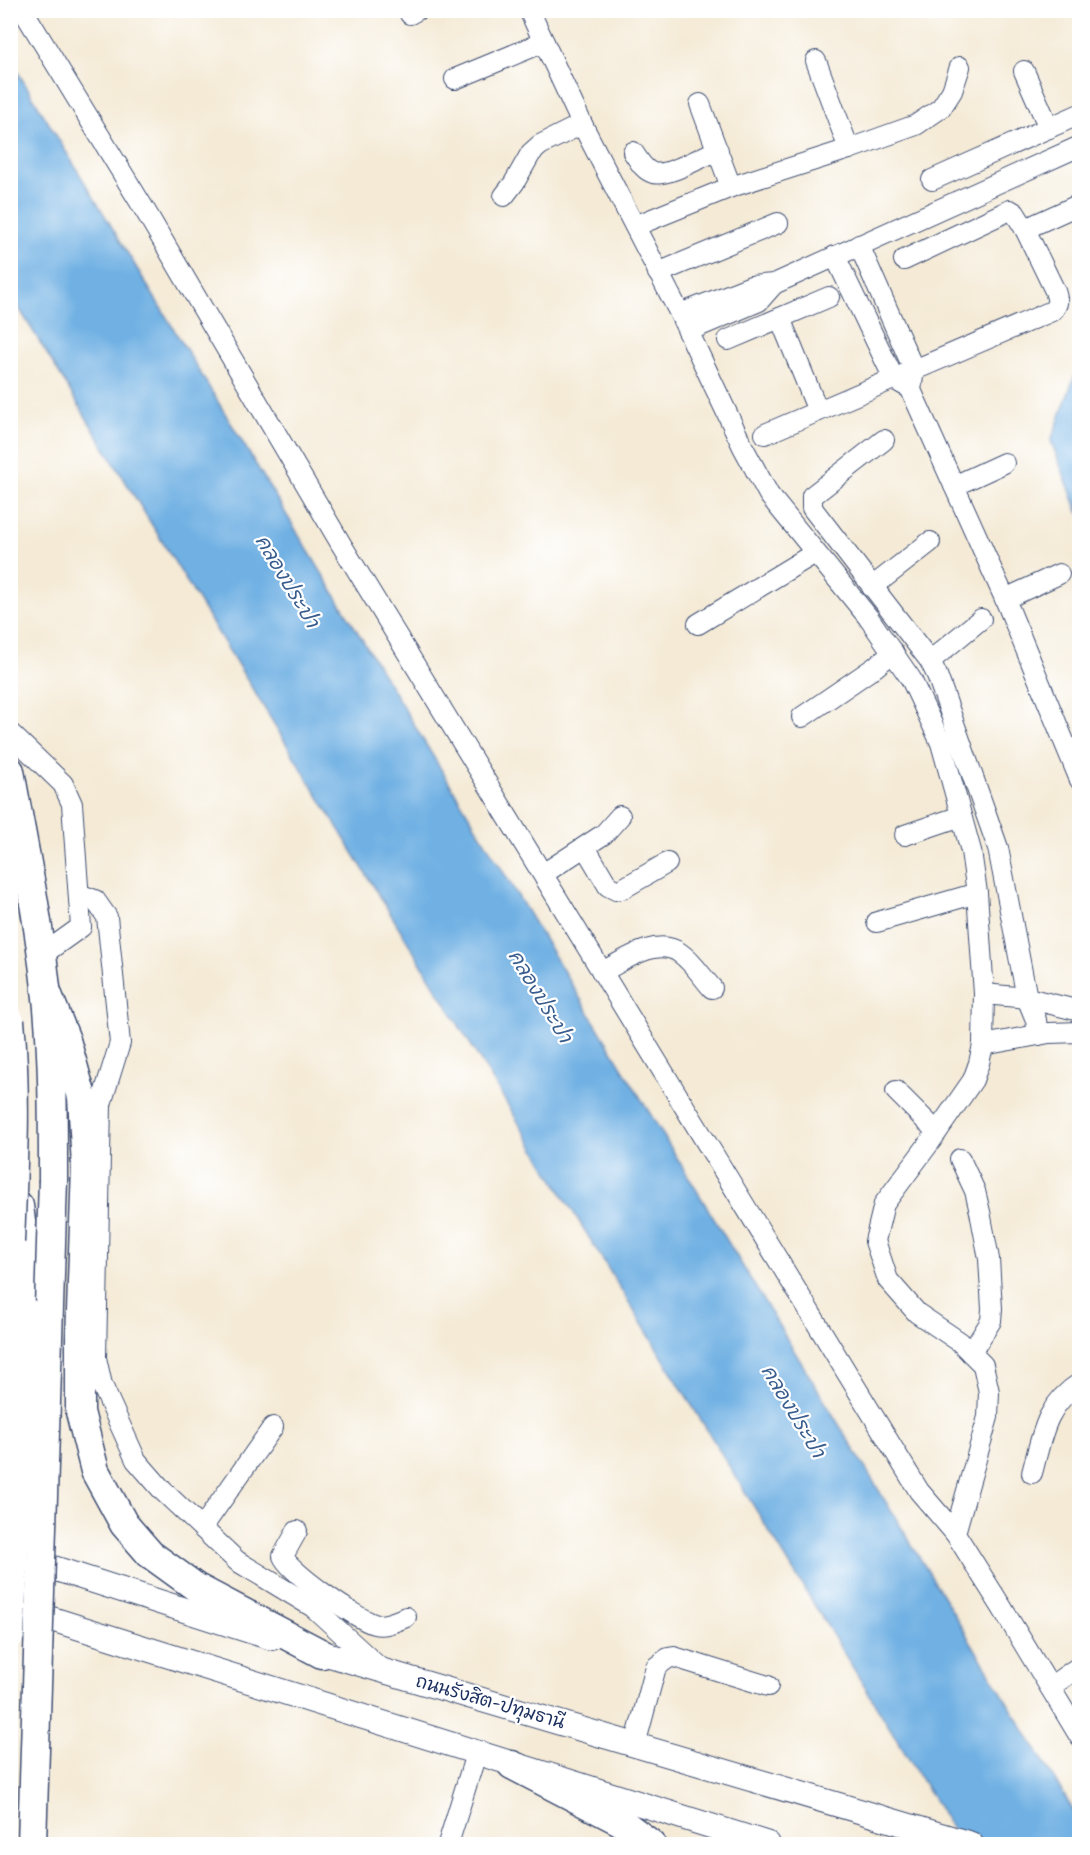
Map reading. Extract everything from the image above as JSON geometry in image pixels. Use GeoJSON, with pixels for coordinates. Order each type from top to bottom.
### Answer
{"type":"FeatureCollection","features":[{"type":"Feature","properties":{"kind":"highway"},"geometry":{"type":"LineString","coordinates":[[10,771],[42,955],[53,1091],[32,1845]]}},
{"type":"Feature","properties":{"kind":"highway"},"geometry":{"type":"LineString","coordinates":[[46,990],[66,1040],[82,1097],[86,1166],[80,1329],[80,1412],[95,1471],[124,1524],[150,1554],[197,1588],[322,1654]]}},
{"type":"Feature","properties":{"kind":"highway"},"geometry":{"type":"LineString","coordinates":[[10,1021],[14,1059],[14,1153],[10,1242]]}},
{"type":"Feature","properties":{"kind":"highway"},"geometry":{"type":"LineString","coordinates":[[10,1166],[15,1176],[25,1253],[25,1311],[10,1635]]}},
{"type":"Feature","properties":{"kind":"highway"},"geometry":{"type":"LineString","coordinates":[[512,1765],[620,1821],[651,1845]]}},
{"type":"Feature","properties":{"kind":"main road","name":"ถนนรังสิต-ปทุมธานี"},"geometry":{"type":"LineString","coordinates":[[10,1554],[322,1654],[971,1845]]}},
{"type":"Feature","properties":{"kind":"main road"},"geometry":{"type":"LineString","coordinates":[[10,1606],[768,1845]]}},
{"type":"Feature","properties":{"kind":"street"},"geometry":{"type":"LineString","coordinates":[[22,10],[146,212],[341,544],[919,1491],[955,1533],[1080,1737]]}},
{"type":"Feature","properties":{"kind":"street"},"geometry":{"type":"LineString","coordinates":[[536,13],[544,42],[582,124],[684,322],[743,447],[769,495],[868,617],[911,679],[941,743],[971,851],[977,893],[984,994],[983,1045],[979,1063],[973,1080],[938,1132],[884,1204],[875,1241],[888,1280],[917,1313],[960,1342],[983,1365],[989,1392],[988,1417],[955,1533]]}},
{"type":"Feature","properties":{"kind":"street"},"geometry":{"type":"LineString","coordinates":[[455,80],[544,42]]}},
{"type":"Feature","properties":{"kind":"street"},"geometry":{"type":"LineString","coordinates":[[816,61],[849,149]]}},
{"type":"Feature","properties":{"kind":"street"},"geometry":{"type":"LineString","coordinates":[[635,226],[732,187],[915,125],[941,108],[952,91],[960,67]]}},
{"type":"Feature","properties":{"kind":"street"},"geometry":{"type":"LineString","coordinates":[[1024,71],[1049,128]]}},
{"type":"Feature","properties":{"kind":"street"},"geometry":{"type":"LineString","coordinates":[[700,104],[732,187]]}},
{"type":"Feature","properties":{"kind":"street"},"geometry":{"type":"LineString","coordinates":[[932,180],[1080,114]]}},
{"type":"Feature","properties":{"kind":"street"},"geometry":{"type":"LineString","coordinates":[[504,196],[531,153],[540,145],[582,124]]}},
{"type":"Feature","properties":{"kind":"street"},"geometry":{"type":"LineString","coordinates":[[684,322],[751,286],[774,284],[1080,146]]}},
{"type":"Feature","properties":{"kind":"street"},"geometry":{"type":"LineString","coordinates":[[633,152],[643,167],[654,173],[664,173],[718,150]]}},
{"type":"Feature","properties":{"kind":"street"},"geometry":{"type":"LineString","coordinates":[[1025,229],[1080,204]]}},
{"type":"Feature","properties":{"kind":"street"},"geometry":{"type":"LineString","coordinates":[[765,434],[1052,311],[1057,306],[1055,291],[1025,229],[1016,213],[1010,210],[904,260]]}},
{"type":"Feature","properties":{"kind":"street"},"geometry":{"type":"LineString","coordinates":[[658,273],[778,224]]}},
{"type":"Feature","properties":{"kind":"street"},"geometry":{"type":"LineString","coordinates":[[860,245],[914,370],[911,390],[1005,599],[1080,780]]}},
{"type":"Feature","properties":{"kind":"street"},"geometry":{"type":"LineString","coordinates":[[835,256],[894,379],[911,390]]}},
{"type":"Feature","properties":{"kind":"street"},"geometry":{"type":"LineString","coordinates":[[728,340],[829,297]]}},
{"type":"Feature","properties":{"kind":"street"},"geometry":{"type":"LineString","coordinates":[[780,318],[818,411]]}},
{"type":"Feature","properties":{"kind":"street"},"geometry":{"type":"LineString","coordinates":[[884,441],[818,490],[812,496],[812,508],[930,661],[937,675],[998,849],[1027,998],[1036,1020],[1038,1035]]}},
{"type":"Feature","properties":{"kind":"street"},"geometry":{"type":"LineString","coordinates":[[954,486],[1004,463]]}},
{"type":"Feature","properties":{"kind":"street"},"geometry":{"type":"LineString","coordinates":[[872,587],[930,542]]}},
{"type":"Feature","properties":{"kind":"street"},"geometry":{"type":"LineString","coordinates":[[698,624],[815,553]]}},
{"type":"Feature","properties":{"kind":"street"},"geometry":{"type":"LineString","coordinates":[[1005,599],[1059,574]]}},
{"type":"Feature","properties":{"kind":"street"},"geometry":{"type":"LineString","coordinates":[[930,661],[981,619]]}},
{"type":"Feature","properties":{"kind":"street"},"geometry":{"type":"LineString","coordinates":[[802,717],[875,667],[892,652]]}},
{"type":"Feature","properties":{"kind":"street"},"geometry":{"type":"LineString","coordinates":[[10,733],[63,784],[72,804],[81,927],[42,955]]}},
{"type":"Feature","properties":{"kind":"street"},"geometry":{"type":"LineString","coordinates":[[543,874],[604,834],[620,816]]}},
{"type":"Feature","properties":{"kind":"street"},"geometry":{"type":"LineString","coordinates":[[905,835],[961,816]]}},
{"type":"Feature","properties":{"kind":"street"},"geometry":{"type":"LineString","coordinates":[[585,847],[608,886],[616,890],[622,889],[667,863]]}},
{"type":"Feature","properties":{"kind":"street"},"geometry":{"type":"LineString","coordinates":[[877,922],[977,893]]}},
{"type":"Feature","properties":{"kind":"street"},"geometry":{"type":"LineString","coordinates":[[79,894],[95,900],[107,917],[120,1043],[101,1104],[96,1358],[102,1385],[136,1461],[163,1491],[237,1561],[313,1607],[384,1671]]}},
{"type":"Feature","properties":{"kind":"street"},"geometry":{"type":"LineString","coordinates":[[602,972],[628,957],[664,946],[680,952],[712,988]]}},
{"type":"Feature","properties":{"kind":"street"},"geometry":{"type":"LineString","coordinates":[[984,994],[1027,998],[1080,1011]]}},
{"type":"Feature","properties":{"kind":"street"},"geometry":{"type":"LineString","coordinates":[[983,1045],[1038,1035],[1080,1032]]}},
{"type":"Feature","properties":{"kind":"street"},"geometry":{"type":"LineString","coordinates":[[896,1091],[938,1132]]}},
{"type":"Feature","properties":{"kind":"street"},"geometry":{"type":"LineString","coordinates":[[960,1159],[975,1191],[980,1212],[989,1259],[992,1309],[991,1321],[971,1353]]}},
{"type":"Feature","properties":{"kind":"street"},"geometry":{"type":"LineString","coordinates":[[1032,1473],[1046,1419],[1054,1406],[1069,1390],[1080,1383]]}},
{"type":"Feature","properties":{"kind":"street"},"geometry":{"type":"LineString","coordinates":[[202,1528],[273,1426]]}},
{"type":"Feature","properties":{"kind":"street"},"geometry":{"type":"LineString","coordinates":[[297,1531],[283,1556],[284,1560],[331,1599],[359,1618],[376,1624],[388,1624],[406,1617]]}},
{"type":"Feature","properties":{"kind":"street"},"geometry":{"type":"LineString","coordinates":[[322,1654],[359,1618]]}},
{"type":"Feature","properties":{"kind":"street"},"geometry":{"type":"LineString","coordinates":[[635,1745],[657,1667],[668,1658],[674,1657],[768,1686]]}},
{"type":"Feature","properties":{"kind":"street"},"geometry":{"type":"LineString","coordinates":[[1050,1687],[1080,1666]]}},
{"type":"Feature","properties":{"kind":"street"},"geometry":{"type":"LineString","coordinates":[[447,1845],[476,1754]]}},
{"type":"Feature","properties":{"kind":"water","name":"คลองประปา"},"geometry":{"type":"Polygon","coordinates":[[[11,61],[1079,1820],[1079,1844],[961,1844],[11,295],[11,61]]]}},
{"type":"Feature","properties":{"kind":"water"},"geometry":{"type":"Polygon","coordinates":[[[1079,364],[1079,514],[1051,441],[1079,364]]]}}]}
